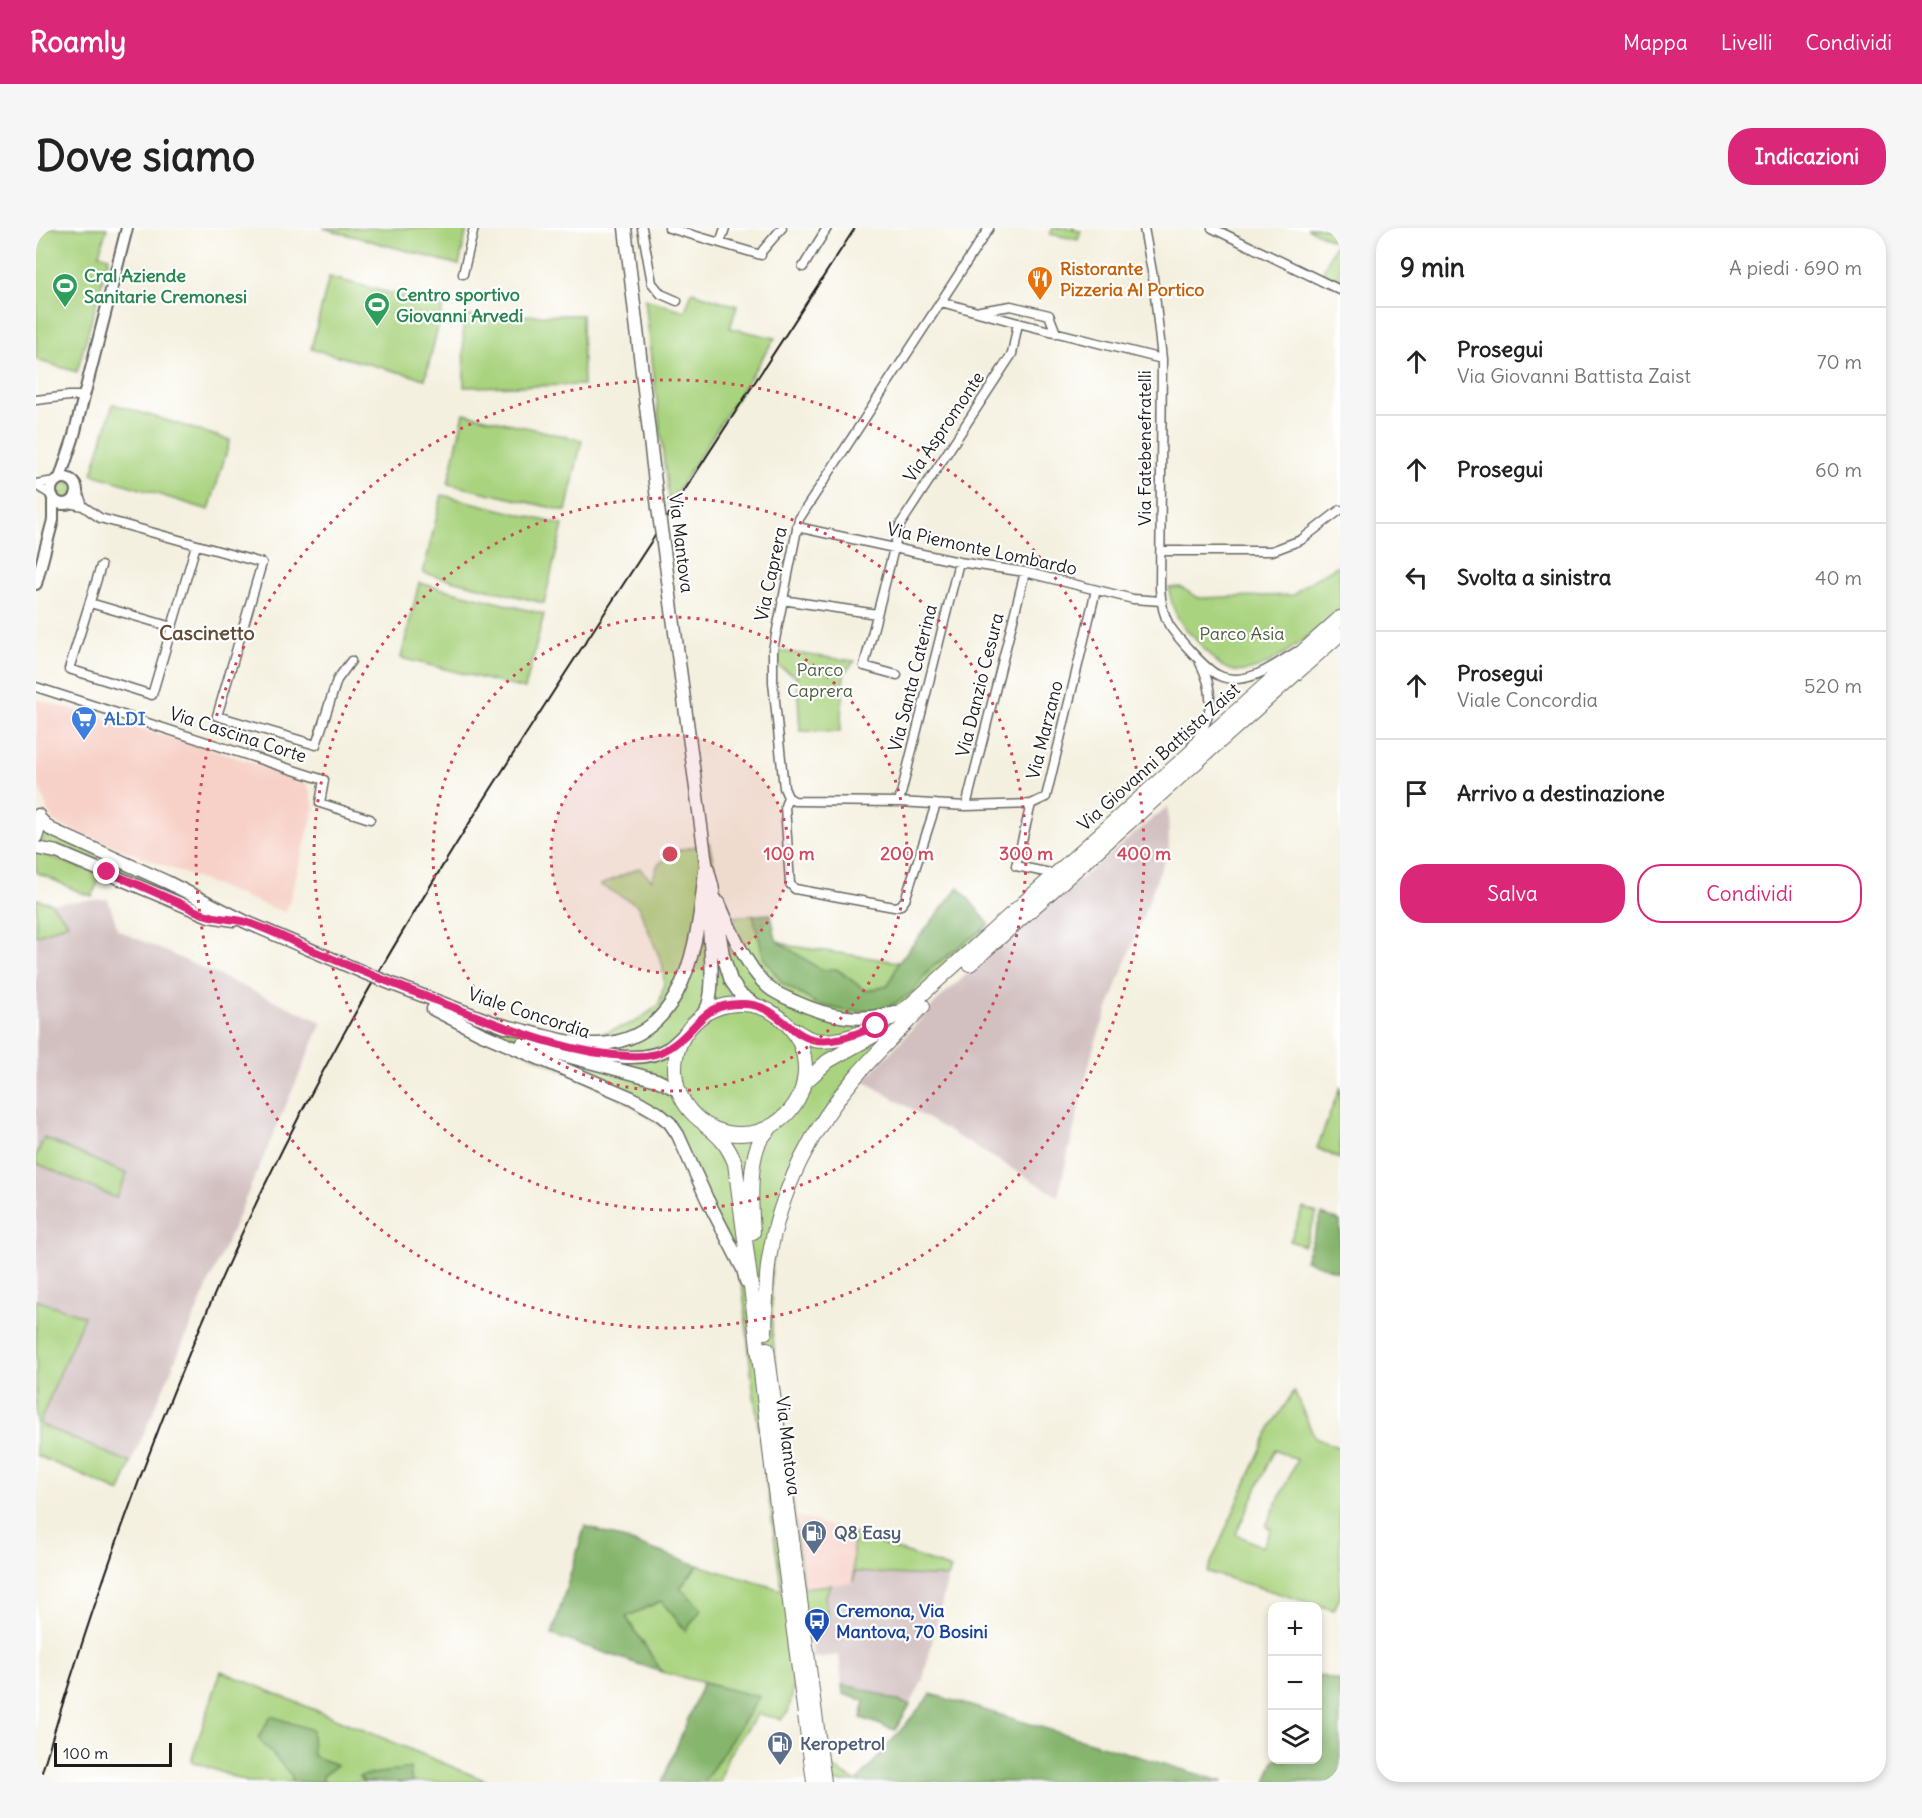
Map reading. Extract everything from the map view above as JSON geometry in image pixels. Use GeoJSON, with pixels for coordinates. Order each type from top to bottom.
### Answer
{"type":"FeatureCollection","features":[{"type":"Feature","properties":{"kind":"main road","name":"Via Mantova"},"geometry":{"type":"LineString","coordinates":[[625,228],[658,508],[709,880]]}},
{"type":"Feature","properties":{"kind":"main road","name":"Via Giovanni Battista Zaist"},"geometry":{"type":"LineString","coordinates":[[793,1029],[812,1039],[835,1039],[876,1026],[908,1006],[1340,618]]}},
{"type":"Feature","properties":{"kind":"main road","name":"Via Giovanni Battista Zaist"},"geometry":{"type":"LineString","coordinates":[[805,1082],[828,1061],[890,1028],[923,1006],[1340,634]]}},
{"type":"Feature","properties":{"kind":"main road","name":"Viale Concordia"},"geometry":{"type":"LineString","coordinates":[[36,837],[40,824],[37,814]]}},
{"type":"Feature","properties":{"kind":"main road","name":"Viale Concordia"},"geometry":{"type":"LineString","coordinates":[[37,814],[50,829],[167,882],[246,922],[392,984],[536,1038],[599,1054],[648,1056],[670,1048],[687,1032]]}},
{"type":"Feature","properties":{"kind":"main road","name":"Viale Concordia"},"geometry":{"type":"LineString","coordinates":[[36,848],[57,852],[209,916],[246,922]]}},
{"type":"Feature","properties":{"kind":"main road"},"geometry":{"type":"LineString","coordinates":[[709,880],[723,955],[731,981],[740,994],[778,1016],[793,1029],[804,1054],[805,1082],[795,1105],[780,1122],[751,1134],[730,1134],[705,1125],[689,1110],[679,1091],[675,1076],[679,1046],[687,1032],[701,1017],[708,1005],[710,995],[709,880]]}},
{"type":"Feature","properties":{"kind":"main road"},"geometry":{"type":"LineString","coordinates":[[709,880],[745,956],[760,978],[775,992],[805,1006],[846,1018],[878,1016],[908,1006]]}},
{"type":"Feature","properties":{"kind":"main road"},"geometry":{"type":"LineString","coordinates":[[498,1024],[583,1044],[622,1040],[642,1032],[657,1021],[671,1005],[683,984],[709,880]]}},
{"type":"Feature","properties":{"kind":"main road","name":"Viale Concordia"},"geometry":{"type":"LineString","coordinates":[[392,984],[433,1009],[525,1045],[657,1080],[679,1091]]}},
{"type":"Feature","properties":{"kind":"main road"},"geometry":{"type":"LineString","coordinates":[[701,1017],[714,1009],[729,1005],[759,1006]]}},
{"type":"Feature","properties":{"kind":"main road"},"geometry":{"type":"LineString","coordinates":[[760,1329],[773,1239],[787,1191],[796,1170],[820,1126],[856,1077],[923,1006]]}},
{"type":"Feature","properties":{"kind":"main road"},"geometry":{"type":"LineString","coordinates":[[433,1009],[480,1033],[646,1104],[670,1123],[743,1269],[760,1329]]}},
{"type":"Feature","properties":{"kind":"main road","name":"Via Mantova"},"geometry":{"type":"LineString","coordinates":[[705,1125],[720,1136],[730,1149],[735,1163],[824,1782]]}},
{"type":"Feature","properties":{"kind":"main road","name":"Via Mantova"},"geometry":{"type":"LineString","coordinates":[[770,1128],[761,1139],[756,1152],[751,1200],[771,1464],[814,1782]]}},
{"type":"Feature","properties":{"kind":"street"},"geometry":{"type":"LineString","coordinates":[[83,506],[71,465],[74,439],[128,228]]}},
{"type":"Feature","properties":{"kind":"street"},"geometry":{"type":"LineString","coordinates":[[463,274],[474,228]]}},
{"type":"Feature","properties":{"kind":"street"},"geometry":{"type":"LineString","coordinates":[[642,228],[652,284],[661,294],[677,301]]}},
{"type":"Feature","properties":{"kind":"street"},"geometry":{"type":"LineString","coordinates":[[669,228],[762,252],[782,228]]}},
{"type":"Feature","properties":{"kind":"street"},"geometry":{"type":"LineString","coordinates":[[720,243],[725,228]]}},
{"type":"Feature","properties":{"kind":"street"},"geometry":{"type":"LineString","coordinates":[[804,267],[827,228]]}},
{"type":"Feature","properties":{"kind":"street","name":"Via Caprera"},"geometry":{"type":"LineString","coordinates":[[936,804],[905,900],[901,906],[894,907],[795,889],[790,884],[785,806],[788,797],[783,777],[773,682],[773,650],[799,519],[989,228]]}},
{"type":"Feature","properties":{"kind":"street","name":"Via Fatebenefratelli"},"geometry":{"type":"LineString","coordinates":[[1144,228],[1153,277],[1162,359],[1161,601],[1170,625],[1197,658],[1217,675],[1233,679],[1256,675],[1317,639]]}},
{"type":"Feature","properties":{"kind":"street"},"geometry":{"type":"LineString","coordinates":[[1212,228],[1340,290]]}},
{"type":"Feature","properties":{"kind":"street"},"geometry":{"type":"LineString","coordinates":[[941,302],[1162,359]]}},
{"type":"Feature","properties":{"kind":"street"},"geometry":{"type":"LineString","coordinates":[[978,312],[1011,306],[1049,315],[1056,333]]}},
{"type":"Feature","properties":{"kind":"street","name":"Via Aspromonte"},"geometry":{"type":"LineString","coordinates":[[897,675],[864,666],[900,525],[1012,354],[1018,323]]}},
{"type":"Feature","properties":{"kind":"street"},"geometry":{"type":"LineString","coordinates":[[36,400],[84,396]]}},
{"type":"Feature","properties":{"kind":"street"},"geometry":{"type":"LineString","coordinates":[[53,520],[51,487],[58,479],[74,439]]}},
{"type":"Feature","properties":{"kind":"street"},"geometry":{"type":"LineString","coordinates":[[36,485],[67,478],[76,487],[75,499],[67,504],[53,520],[40,551],[36,584]]}},
{"type":"Feature","properties":{"kind":"street"},"geometry":{"type":"LineString","coordinates":[[36,485],[58,502],[83,506],[100,518],[262,563],[217,716],[316,745],[337,680],[351,661]]}},
{"type":"Feature","properties":{"kind":"street"},"geometry":{"type":"LineString","coordinates":[[1161,550],[1272,551],[1301,540],[1340,510]]}},
{"type":"Feature","properties":{"kind":"street","name":"Via Piemonte Lombardo"},"geometry":{"type":"LineString","coordinates":[[797,527],[959,562],[1025,572],[1133,599],[1161,601]]}},
{"type":"Feature","properties":{"kind":"street"},"geometry":{"type":"LineString","coordinates":[[101,566],[69,669],[152,695],[196,545]]}},
{"type":"Feature","properties":{"kind":"street","name":"Via Santa Caterina"},"geometry":{"type":"LineString","coordinates":[[899,802],[959,562]]}},
{"type":"Feature","properties":{"kind":"street","name":"Via Danzio Cesura"},"geometry":{"type":"LineString","coordinates":[[966,806],[1025,572]]}},
{"type":"Feature","properties":{"kind":"street","name":"Via Marzano"},"geometry":{"type":"LineString","coordinates":[[1055,874],[1016,866],[1031,804],[1046,797],[1096,590]]}},
{"type":"Feature","properties":{"kind":"street"},"geometry":{"type":"LineString","coordinates":[[782,600],[877,614]]}},
{"type":"Feature","properties":{"kind":"street"},"geometry":{"type":"LineString","coordinates":[[90,603],[172,627]]}},
{"type":"Feature","properties":{"kind":"street","name":"Via Fatebenefratelli"},"geometry":{"type":"LineString","coordinates":[[1174,768],[1205,727],[1210,707],[1211,695],[1208,678],[1197,658]]}},
{"type":"Feature","properties":{"kind":"street","name":"Via Cascina Corte"},"geometry":{"type":"LineString","coordinates":[[36,687],[324,780],[320,803],[370,819]]}},
{"type":"Feature","properties":{"kind":"street"},"geometry":{"type":"LineString","coordinates":[[788,797],[802,802],[899,802],[966,806],[1031,804]]}},
{"type":"Feature","properties":{"kind":"shaded area"},"geometry":{"type":"Polygon","coordinates":[[[36,699],[225,753],[306,782],[315,807],[286,913],[57,824],[49,815],[36,777],[36,699]]]}},
{"type":"Feature","properties":{"kind":"shaded area"},"geometry":{"type":"Polygon","coordinates":[[[1168,806],[1169,847],[1093,1049],[1058,1196],[864,1081],[941,997],[1008,938],[1168,806]]]}},
{"type":"Feature","properties":{"kind":"shaded area"},"geometry":{"type":"Polygon","coordinates":[[[36,899],[51,903],[108,899],[118,930],[322,1022],[131,1463],[39,1424],[84,1316],[36,1300],[36,899]]]}},
{"type":"Feature","properties":{"kind":"shaded area"},"geometry":{"type":"Polygon","coordinates":[[[794,1515],[852,1533],[854,1582],[803,1588],[794,1515]]]}},
{"type":"Feature","properties":{"kind":"shaded area"},"geometry":{"type":"Polygon","coordinates":[[[854,1572],[948,1577],[923,1680],[910,1705],[863,1689],[842,1685],[839,1655],[813,1658],[803,1588],[854,1582],[854,1572]]]}},
{"type":"Feature","properties":{"kind":"green space","name":"Cral Aziende Sanitarie Cremonesi"},"geometry":{"type":"Polygon","coordinates":[[[36,228],[107,228],[99,254],[109,257],[77,372],[36,360],[36,228]]]}},
{"type":"Feature","properties":{"kind":"green space"},"geometry":{"type":"Polygon","coordinates":[[[323,228],[467,228],[459,265],[323,228]]]}},
{"type":"Feature","properties":{"kind":"green space"},"geometry":{"type":"Polygon","coordinates":[[[1053,228],[1074,228],[1074,230],[1081,231],[1078,240],[1050,234],[1053,228]]]}},
{"type":"Feature","properties":{"kind":"green space"},"geometry":{"type":"Polygon","coordinates":[[[1307,228],[1340,228],[1340,281],[1322,273],[1336,242],[1307,228]]]}},
{"type":"Feature","properties":{"kind":"green space","name":"Centro sportivo Giovanni Arvedi"},"geometry":{"type":"Polygon","coordinates":[[[329,277],[443,307],[425,379],[311,349],[329,277]]]}},
{"type":"Feature","properties":{"kind":"green space"},"geometry":{"type":"Polygon","coordinates":[[[692,292],[737,306],[730,328],[775,338],[669,504],[645,299],[685,311],[692,292]]]}},
{"type":"Feature","properties":{"kind":"green space"},"geometry":{"type":"Polygon","coordinates":[[[582,315],[583,385],[464,387],[463,316],[582,315]]]}},
{"type":"Feature","properties":{"kind":"green space"},"geometry":{"type":"Polygon","coordinates":[[[113,404],[230,440],[209,510],[92,474],[113,404]]]}},
{"type":"Feature","properties":{"kind":"green space"},"geometry":{"type":"Polygon","coordinates":[[[464,413],[582,440],[566,511],[448,484],[464,413]]]}},
{"type":"Feature","properties":{"kind":"green space"},"geometry":{"type":"Polygon","coordinates":[[[64,481],[71,484],[74,491],[71,498],[64,501],[57,498],[54,491],[57,484],[64,481]]]}},
{"type":"Feature","properties":{"kind":"green space"},"geometry":{"type":"Polygon","coordinates":[[[442,495],[563,525],[544,603],[423,573],[442,495]]]}},
{"type":"Feature","properties":{"kind":"green space","name":"Parco Asia"},"geometry":{"type":"Polygon","coordinates":[[[1340,564],[1340,609],[1319,628],[1275,659],[1261,667],[1247,671],[1229,670],[1215,660],[1182,625],[1170,597],[1169,588],[1180,587],[1199,598],[1294,595],[1303,586],[1340,564]]]}},
{"type":"Feature","properties":{"kind":"green space"},"geometry":{"type":"Polygon","coordinates":[[[419,583],[544,614],[525,689],[401,658],[419,583]]]}},
{"type":"Feature","properties":{"kind":"green space","name":"Parco Caprera"},"geometry":{"type":"Polygon","coordinates":[[[778,651],[855,661],[844,673],[840,732],[800,731],[797,677],[778,666],[778,651]]]}},
{"type":"Feature","properties":{"kind":"green space"},"geometry":{"type":"Polygon","coordinates":[[[46,832],[166,886],[208,910],[41,843],[46,832]]]}},
{"type":"Feature","properties":{"kind":"green space"},"geometry":{"type":"Polygon","coordinates":[[[709,843],[718,883],[732,917],[753,915],[764,958],[782,983],[817,1004],[847,1011],[912,993],[930,969],[989,924],[838,1093],[776,1217],[771,1278],[772,1331],[803,1588],[831,1585],[825,1596],[828,1624],[822,1630],[808,1628],[788,1712],[781,1719],[758,1714],[728,1756],[720,1782],[704,1782],[759,1697],[662,1672],[626,1617],[661,1601],[685,1630],[680,1588],[698,1565],[782,1590],[752,1381],[743,1290],[736,1268],[668,1130],[624,1100],[490,1035],[494,1028],[547,1031],[578,1036],[607,1032],[635,1022],[659,1005],[664,985],[663,966],[638,905],[600,885],[639,868],[652,880],[658,864],[680,850],[709,843]]]}},
{"type":"Feature","properties":{"kind":"green space"},"geometry":{"type":"Polygon","coordinates":[[[36,852],[97,873],[99,880],[92,896],[36,872],[36,852]]]}},
{"type":"Feature","properties":{"kind":"green space"},"geometry":{"type":"Polygon","coordinates":[[[959,887],[989,924],[930,969],[912,993],[882,1011],[847,1011],[817,1004],[782,983],[764,958],[753,915],[771,914],[776,940],[821,970],[836,969],[866,991],[888,986],[899,962],[959,887]]]}},
{"type":"Feature","properties":{"kind":"green space"},"geometry":{"type":"Polygon","coordinates":[[[36,899],[51,903],[68,923],[36,936],[36,899]]]}},
{"type":"Feature","properties":{"kind":"green space"},"geometry":{"type":"Polygon","coordinates":[[[776,940],[791,946],[899,962],[888,986],[866,991],[837,969],[821,970],[776,940]]]}},
{"type":"Feature","properties":{"kind":"green space"},"geometry":{"type":"Polygon","coordinates":[[[1340,1087],[1340,1159],[1317,1148],[1340,1087]]]}},
{"type":"Feature","properties":{"kind":"green space"},"geometry":{"type":"Polygon","coordinates":[[[44,1138],[127,1174],[116,1198],[36,1163],[36,1156],[44,1138]]]}},
{"type":"Feature","properties":{"kind":"green space"},"geometry":{"type":"Polygon","coordinates":[[[1303,1208],[1317,1213],[1304,1246],[1290,1241],[1303,1208]]]}},
{"type":"Feature","properties":{"kind":"green space"},"geometry":{"type":"Polygon","coordinates":[[[1322,1214],[1340,1221],[1340,1272],[1305,1260],[1322,1214]]]}},
{"type":"Feature","properties":{"kind":"green space"},"geometry":{"type":"Polygon","coordinates":[[[36,1300],[84,1316],[39,1424],[131,1463],[120,1492],[36,1455],[36,1300]]]}},
{"type":"Feature","properties":{"kind":"green space"},"geometry":{"type":"Polygon","coordinates":[[[1294,1391],[1315,1438],[1340,1448],[1340,1597],[1334,1610],[1322,1606],[1322,1602],[1307,1602],[1207,1572],[1270,1428],[1294,1391]],[[1275,1449],[1236,1534],[1262,1547],[1271,1529],[1266,1526],[1297,1460],[1275,1449]]]}},
{"type":"Feature","properties":{"kind":"green space"},"geometry":{"type":"Polygon","coordinates":[[[585,1526],[698,1565],[680,1588],[702,1609],[686,1630],[661,1601],[626,1617],[662,1672],[552,1635],[585,1526]]]}},
{"type":"Feature","properties":{"kind":"green space"},"geometry":{"type":"Polygon","coordinates":[[[852,1533],[951,1569],[948,1577],[855,1572],[854,1582],[852,1533]]]}},
{"type":"Feature","properties":{"kind":"green space"},"geometry":{"type":"Polygon","coordinates":[[[221,1671],[489,1782],[247,1782],[191,1761],[221,1671]]]}},
{"type":"Feature","properties":{"kind":"green space"},"geometry":{"type":"Polygon","coordinates":[[[1322,1676],[1340,1681],[1340,1782],[1266,1782],[1273,1764],[1322,1764],[1322,1676]]]}},
{"type":"Feature","properties":{"kind":"green space"},"geometry":{"type":"Polygon","coordinates":[[[703,1683],[759,1697],[704,1782],[662,1782],[703,1683]]]}},
{"type":"Feature","properties":{"kind":"green space"},"geometry":{"type":"Polygon","coordinates":[[[842,1685],[863,1689],[910,1705],[895,1730],[861,1718],[865,1701],[843,1694],[842,1685]]]}},
{"type":"Feature","properties":{"kind":"green space"},"geometry":{"type":"Polygon","coordinates":[[[931,1694],[1224,1782],[857,1782],[931,1694]]]}},
{"type":"Feature","properties":{"kind":"green space"},"geometry":{"type":"Polygon","coordinates":[[[271,1716],[312,1730],[313,1756],[337,1765],[323,1776],[323,1782],[293,1782],[291,1775],[258,1738],[271,1716]]]}},
{"type":"Feature","properties":{"kind":"green space"},"geometry":{"type":"Polygon","coordinates":[[[826,1764],[857,1782],[832,1782],[826,1764]]]}},
{"type":"Feature","properties":{"kind":"green space"},"geometry":{"type":"Polygon","coordinates":[[[410,1768],[412,1782],[364,1782],[359,1776],[410,1768]]]}},
{"type":"Feature","properties":{"kind":"railway"},"geometry":{"type":"LineString","coordinates":[[39,1782],[96,1600],[162,1421],[236,1246],[321,1075],[410,919],[473,817],[855,228]]}},
{"type":"Feature","properties":{"kind":"place","name":"Ristorante Pizzeria Al Portico"},"geometry":{"type":"Point","coordinates":[1040,302]}},
{"type":"Feature","properties":{"kind":"place","name":"Cral Aziende Sanitarie Cremonesi"},"geometry":{"type":"Point","coordinates":[65,309]}},
{"type":"Feature","properties":{"kind":"place","name":"Centro sportivo Giovanni Arvedi"},"geometry":{"type":"Point","coordinates":[377,328]}},
{"type":"Feature","properties":{"kind":"place","name":"ALDI"},"geometry":{"type":"Point","coordinates":[84,742]}},
{"type":"Feature","properties":{"kind":"place","name":"Q8 Easy"},"geometry":{"type":"Point","coordinates":[814,1556]}},
{"type":"Feature","properties":{"kind":"place","name":"Cremona, Via Mantova, 70 Bosini"},"geometry":{"type":"Point","coordinates":[817,1644]}},
{"type":"Feature","properties":{"kind":"place","name":"Keropetrol"},"geometry":{"type":"Point","coordinates":[780,1767]}},
{"type":"Feature","properties":{"kind":"district","name":"Cascinetto"},"geometry":{"type":"Point","coordinates":[207,633]}},
{"type":"Feature","properties":{"kind":"route"},"geometry":{"type":"LineString","coordinates":[[107,872],[209,916],[246,922],[392,984],[498,1024],[536,1038],[599,1054],[648,1056],[658,1053],[670,1048],[701,1017],[714,1009],[729,1005],[759,1006],[812,1039],[845,1037],[876,1026]]}}]}
